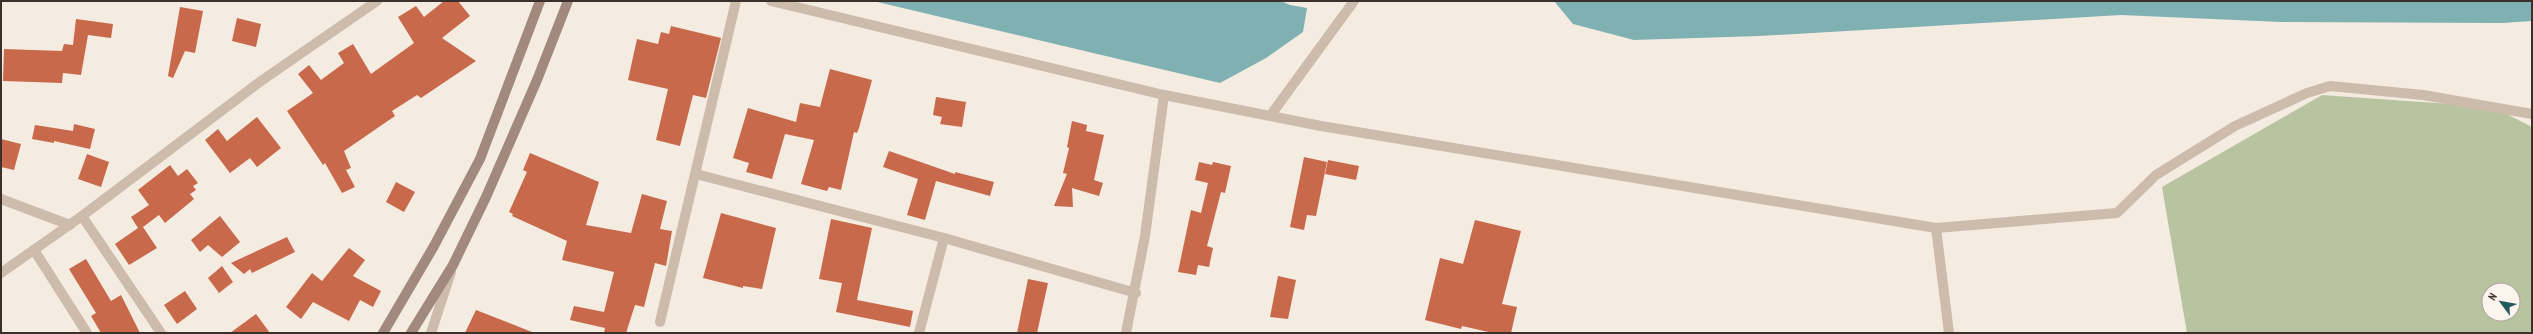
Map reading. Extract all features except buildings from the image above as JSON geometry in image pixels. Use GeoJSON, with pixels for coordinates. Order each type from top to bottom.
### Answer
{"type":"FeatureCollection","features":[{"type":"Feature","properties":{"kind":"main road"},"geometry":{"type":"LineString","coordinates":[[383,333],[434,246],[480,159],[540,1]]}},
{"type":"Feature","properties":{"kind":"main road"},"geometry":{"type":"LineString","coordinates":[[411,333],[453,265],[537,80],[568,1]]}},
{"type":"Feature","properties":{"kind":"street"},"geometry":{"type":"LineString","coordinates":[[1,273],[70,225],[261,81],[377,1]]}},
{"type":"Feature","properties":{"kind":"street"},"geometry":{"type":"LineString","coordinates":[[660,322],[736,1]]}},
{"type":"Feature","properties":{"kind":"street"},"geometry":{"type":"LineString","coordinates":[[771,1],[1164,95],[1270,116],[1936,228],[2116,214],[2156,175],[2235,126],[2307,93],[2330,86],[2423,95],[2532,114]]}},
{"type":"Feature","properties":{"kind":"street"},"geometry":{"type":"LineString","coordinates":[[1270,116],[1354,1]]}},
{"type":"Feature","properties":{"kind":"street"},"geometry":{"type":"LineString","coordinates":[[1126,333],[1136,293],[1155,173],[1164,95]]}},
{"type":"Feature","properties":{"kind":"street"},"geometry":{"type":"LineString","coordinates":[[696,174],[944,238],[1136,293]]}},
{"type":"Feature","properties":{"kind":"street"},"geometry":{"type":"LineString","coordinates":[[1,199],[70,225]]}},
{"type":"Feature","properties":{"kind":"street"},"geometry":{"type":"LineString","coordinates":[[82,216],[161,333]]}},
{"type":"Feature","properties":{"kind":"street"},"geometry":{"type":"LineString","coordinates":[[1936,228],[1949,333]]}},
{"type":"Feature","properties":{"kind":"street"},"geometry":{"type":"LineString","coordinates":[[919,333],[944,238]]}},
{"type":"Feature","properties":{"kind":"street"},"geometry":{"type":"LineString","coordinates":[[34,250],[87,333]]}},
{"type":"Feature","properties":{"kind":"street"},"geometry":{"type":"LineString","coordinates":[[431,333],[453,265]]}},
{"type":"Feature","properties":{"kind":"green space"},"geometry":{"type":"Polygon","coordinates":[[[2322,95],[2493,107],[2532,127],[2532,333],[2187,333],[2162,187],[2322,95]]]}},
{"type":"Feature","properties":{"kind":"water"},"geometry":{"type":"Polygon","coordinates":[[[873,1],[1281,1],[1290,5],[1307,8],[1303,32],[1266,58],[1220,83],[873,1]]]}},
{"type":"Feature","properties":{"kind":"water"},"geometry":{"type":"Polygon","coordinates":[[[1554,1],[2532,1],[2532,21],[2502,23],[2281,22],[2121,15],[1759,36],[1634,40],[1573,24],[1554,1]]]}}]}
